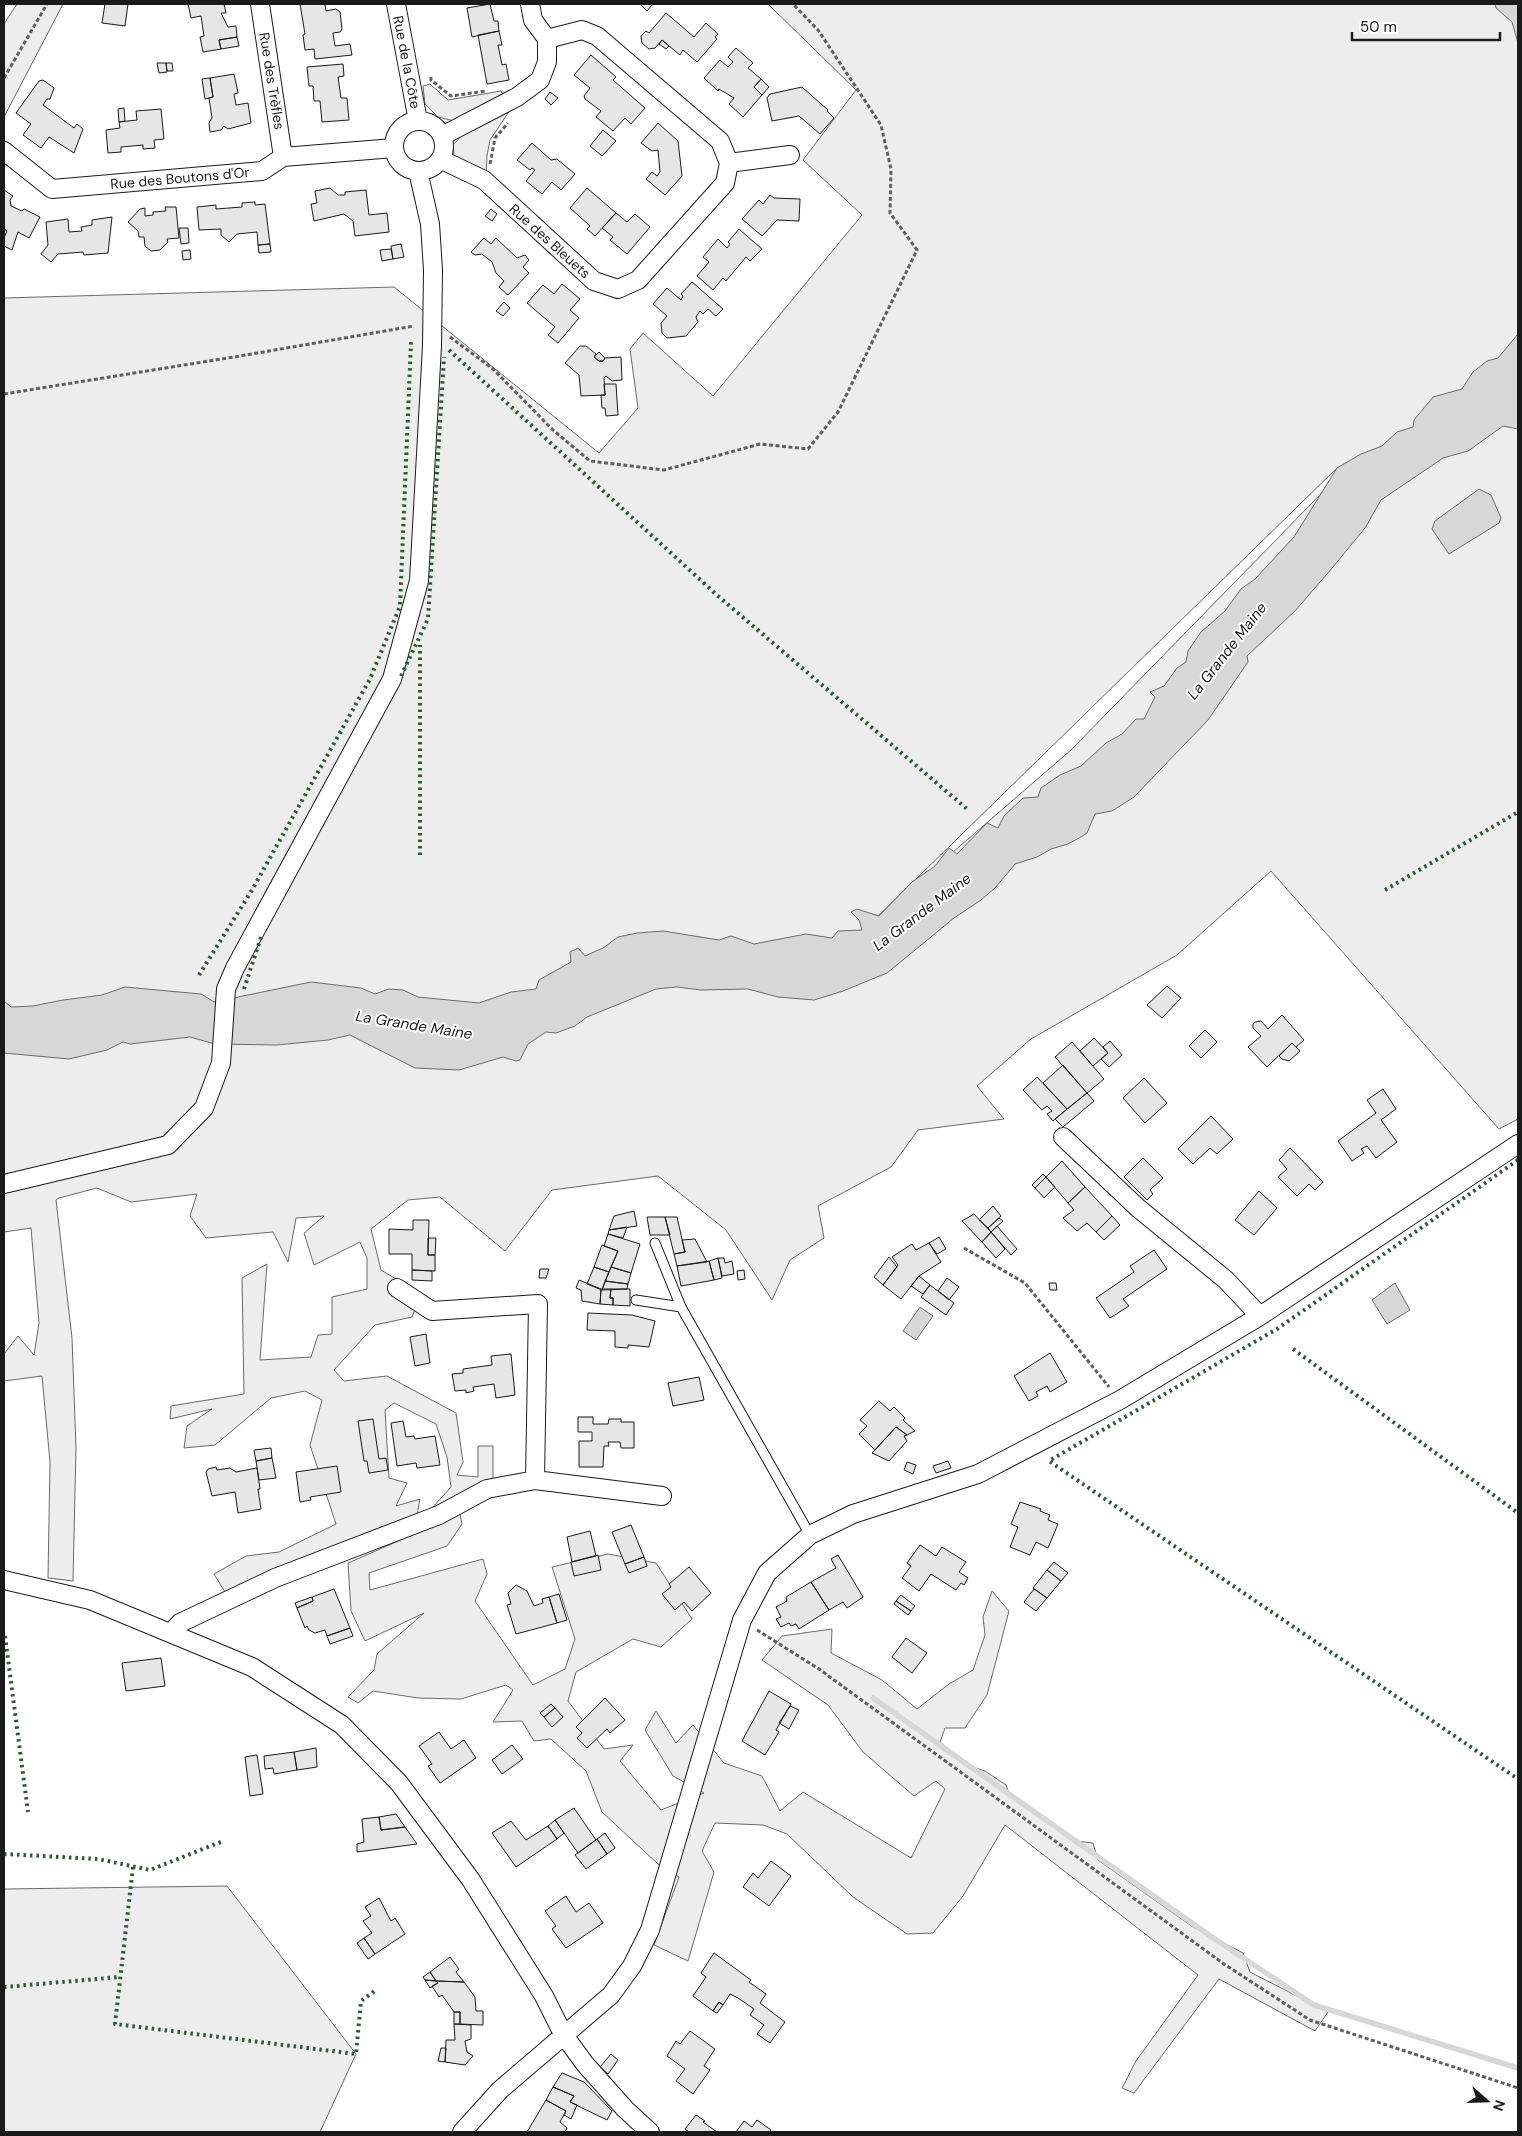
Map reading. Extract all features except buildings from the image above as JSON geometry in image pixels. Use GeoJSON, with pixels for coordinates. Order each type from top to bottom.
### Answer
{"type":"FeatureCollection","features":[{"type":"Feature","properties":{"kind":"street","name":"Rue des Trèfles"},"geometry":{"type":"LineString","coordinates":[[260,4],[283,157]]}},
{"type":"Feature","properties":{"kind":"street","name":"Rue de la Côte"},"geometry":{"type":"LineString","coordinates":[[396,4],[418,121]]}},
{"type":"Feature","properties":{"kind":"street"},"geometry":{"type":"LineString","coordinates":[[442,136],[516,97],[540,80],[547,62],[547,39],[533,20],[530,4]]}},
{"type":"Feature","properties":{"kind":"street"},"geometry":{"type":"LineString","coordinates":[[547,39],[582,30],[597,36],[720,141],[729,163],[790,155]]}},
{"type":"Feature","properties":{"kind":"street"},"geometry":{"type":"LineString","coordinates":[[418,121],[428,123],[436,128],[442,136],[444,145],[442,160],[429,169],[418,171],[407,168],[398,160],[394,148],[397,135],[406,125],[418,121]]}},
{"type":"Feature","properties":{"kind":"street","name":"Rue des Boutons d'Or"},"geometry":{"type":"LineString","coordinates":[[4,151],[52,189],[262,171],[283,157],[394,148]]}},
{"type":"Feature","properties":{"kind":"street","name":"Rue des Bleuets"},"geometry":{"type":"LineString","coordinates":[[442,160],[484,180],[594,281],[618,288],[638,280],[725,183],[729,163]]}},
{"type":"Feature","properties":{"kind":"street"},"geometry":{"type":"LineString","coordinates":[[4,1184],[168,1145],[204,1108],[221,1063],[226,989],[235,968],[392,679],[418,581],[432,346],[433,270],[430,224],[418,171]]}},
{"type":"Feature","properties":{"kind":"street"},"geometry":{"type":"LineString","coordinates":[[1063,1137],[1138,1208],[1226,1280],[1260,1316]]}},
{"type":"Feature","properties":{"kind":"street"},"geometry":{"type":"LineString","coordinates":[[462,2132],[500,2090],[610,1995],[632,1966],[650,1930],[742,1620],[767,1573],[810,1535],[853,1514],[978,1474],[1120,1400],[1260,1316],[1518,1144]]}},
{"type":"Feature","properties":{"kind":"street"},"geometry":{"type":"LineString","coordinates":[[397,1288],[432,1311],[538,1304],[535,1480]]}},
{"type":"Feature","properties":{"kind":"street"},"geometry":{"type":"LineString","coordinates":[[171,1633],[180,1623],[275,1578],[438,1515],[487,1489],[535,1480],[662,1496]]}},
{"type":"Feature","properties":{"kind":"street"},"geometry":{"type":"LineString","coordinates":[[4,1580],[90,1600],[252,1666],[342,1725],[399,1783],[471,1880],[544,1996],[563,2034],[590,2070],[650,2132]]}},
{"type":"Feature","properties":{"kind":"lane"},"geometry":{"type":"LineString","coordinates":[[656,1243],[681,1307],[810,1535]]}},
{"type":"Feature","properties":{"kind":"lane"},"geometry":{"type":"LineString","coordinates":[[636,1300],[681,1307]]}},
{"type":"Feature","properties":{"kind":"path"},"geometry":{"type":"LineString","coordinates":[[4,78],[47,4]]}},
{"type":"Feature","properties":{"kind":"path"},"geometry":{"type":"LineString","coordinates":[[4,394],[431,323],[493,370],[553,430],[590,461],[664,470],[760,444],[808,449],[838,412],[917,250],[890,213],[891,169],[881,125],[818,30],[793,4]]}},
{"type":"Feature","properties":{"kind":"path"},"geometry":{"type":"LineString","coordinates":[[429,71],[431,80],[451,96],[493,90]]}},
{"type":"Feature","properties":{"kind":"path"},"geometry":{"type":"LineString","coordinates":[[499,193],[490,164],[495,138],[518,112],[516,97]]}},
{"type":"Feature","properties":{"kind":"path"},"geometry":{"type":"LineString","coordinates":[[964,1248],[1025,1282],[1120,1400]]}},
{"type":"Feature","properties":{"kind":"path"},"geometry":{"type":"LineString","coordinates":[[742,1620],[819,1669],[1224,1964],[1310,2020],[1518,2088]]}},
{"type":"Feature","properties":{"kind":"shaded area"},"geometry":{"type":"Polygon","coordinates":[[[17,4],[63,4],[4,117],[4,24],[17,4]]]}},
{"type":"Feature","properties":{"kind":"shaded area"},"geometry":{"type":"Polygon","coordinates":[[[768,4],[1518,4],[1518,1119],[1499,1129],[1271,871],[1177,955],[1031,1039],[977,1086],[1004,1119],[918,1130],[891,1167],[818,1206],[824,1238],[790,1260],[772,1300],[726,1230],[658,1176],[552,1190],[505,1251],[440,1197],[408,1200],[371,1229],[381,1270],[421,1294],[412,1317],[375,1325],[334,1370],[344,1381],[387,1376],[456,1413],[463,1462],[457,1475],[478,1477],[478,1446],[493,1446],[493,1479],[431,1509],[451,1487],[447,1457],[436,1424],[394,1403],[385,1410],[389,1478],[407,1483],[396,1506],[420,1499],[417,1515],[225,1592],[214,1574],[246,1556],[279,1552],[336,1524],[310,1445],[322,1400],[305,1391],[271,1398],[215,1445],[184,1448],[187,1426],[212,1409],[170,1419],[171,1406],[244,1394],[242,1278],[267,1264],[260,1360],[311,1357],[318,1335],[332,1334],[332,1297],[367,1289],[367,1258],[360,1242],[314,1265],[304,1233],[324,1216],[296,1218],[288,1262],[273,1232],[206,1238],[190,1216],[197,1194],[131,1202],[97,1188],[59,1198],[56,1200],[72,1338],[76,1448],[73,1581],[48,1578],[50,1462],[42,1376],[4,1381],[4,1354],[18,1336],[34,1355],[39,1323],[31,1228],[4,1232],[4,298],[394,287],[599,453],[638,408],[630,349],[643,333],[713,396],[862,215],[803,160],[856,90],[768,4]],[[1352,462],[1337,468],[872,922],[1071,750],[1352,462]]]}},
{"type":"Feature","properties":{"kind":"shaded area"},"geometry":{"type":"Polygon","coordinates":[[[430,84],[448,100],[501,91],[504,96],[454,121],[438,117],[425,104],[423,86],[430,84]]]}},
{"type":"Feature","properties":{"kind":"shaded area"},"geometry":{"type":"Polygon","coordinates":[[[510,110],[490,140],[486,175],[454,155],[453,145],[464,133],[510,110]]]}},
{"type":"Feature","properties":{"kind":"shaded area"},"geometry":{"type":"Polygon","coordinates":[[[460,1514],[462,1524],[447,1546],[369,1573],[370,1590],[483,1559],[487,1574],[475,1601],[533,1685],[565,1669],[575,1639],[552,1567],[608,1554],[656,1563],[692,1619],[661,1647],[633,1639],[576,1672],[568,1701],[604,1749],[633,1745],[620,1761],[661,1810],[704,1793],[673,1776],[645,1730],[656,1711],[676,1743],[693,1725],[724,1763],[762,1776],[780,1811],[803,1792],[911,1858],[945,1789],[936,1781],[914,1796],[863,1752],[828,1705],[762,1660],[782,1636],[832,1629],[831,1653],[882,1680],[917,1709],[949,1684],[973,1670],[985,1635],[983,1617],[992,1591],[1009,1611],[987,1695],[965,1728],[945,1728],[940,1742],[969,1766],[985,1771],[1006,1785],[1010,1796],[1075,1841],[1093,1843],[1098,1860],[1193,1927],[1243,1953],[1250,1972],[1328,2012],[1315,2031],[1219,1979],[1134,2093],[1122,2088],[1136,2061],[1198,1975],[1005,1825],[963,1896],[933,1933],[907,1934],[853,1897],[787,1834],[763,1825],[715,1823],[702,1851],[714,1872],[688,1961],[654,1945],[679,1877],[658,1864],[602,1812],[586,1771],[551,1739],[534,1741],[522,1721],[493,1722],[513,1690],[506,1685],[461,1699],[418,1698],[373,1691],[358,1703],[348,1697],[374,1670],[377,1654],[424,1613],[365,1641],[351,1611],[348,1563],[460,1514]]]}},
{"type":"Feature","properties":{"kind":"shaded area"},"geometry":{"type":"Polygon","coordinates":[[[227,1886],[356,2054],[320,2132],[4,2132],[4,1889],[227,1886]]]}},
{"type":"Feature","properties":{"kind":"water"},"geometry":{"type":"Polygon","coordinates":[[[1495,4],[1518,4],[1518,43],[1512,22],[1496,8],[1495,4]]]}},
{"type":"Feature","properties":{"kind":"water","name":"La Grande Maine"},"geometry":{"type":"Polygon","coordinates":[[[1518,334],[1518,429],[1503,426],[1468,451],[1443,458],[1381,500],[1365,528],[1333,567],[1295,611],[1247,656],[1248,662],[1208,720],[1134,797],[1112,811],[1095,814],[1087,833],[1081,837],[1037,857],[1015,864],[995,888],[981,900],[954,918],[887,973],[843,991],[814,1000],[778,997],[748,989],[701,990],[677,987],[656,989],[587,1017],[575,1026],[556,1033],[546,1032],[528,1044],[520,1060],[516,1061],[503,1057],[459,1070],[415,1068],[350,1035],[328,1040],[277,1045],[215,1044],[190,1037],[130,1044],[123,1042],[107,1050],[69,1059],[4,1053],[4,1001],[11,1007],[33,1006],[102,995],[125,987],[201,994],[214,1002],[311,982],[361,988],[375,994],[389,989],[403,990],[418,997],[479,1003],[511,992],[536,989],[539,980],[571,962],[570,952],[578,948],[585,956],[603,948],[618,937],[637,933],[663,931],[719,940],[731,936],[754,944],[806,934],[832,938],[838,931],[862,930],[859,920],[851,912],[857,909],[879,916],[912,882],[935,866],[949,848],[957,854],[987,823],[998,828],[1004,816],[1023,798],[1038,797],[1041,788],[1060,775],[1081,766],[1106,743],[1122,734],[1136,719],[1144,719],[1155,697],[1150,692],[1164,686],[1177,668],[1186,662],[1188,651],[1201,632],[1225,611],[1241,589],[1255,579],[1294,537],[1337,468],[1361,454],[1382,446],[1397,432],[1413,427],[1414,420],[1433,397],[1462,389],[1473,372],[1487,361],[1498,358],[1518,334]]]}},
{"type":"Feature","properties":{"kind":"water"},"geometry":{"type":"Polygon","coordinates":[[[1479,489],[1491,495],[1501,518],[1499,523],[1449,554],[1432,529],[1435,521],[1479,489]]]}},
{"type":"Feature","properties":{"kind":"water"},"geometry":{"type":"Polygon","coordinates":[[[1395,1283],[1410,1310],[1387,1324],[1372,1300],[1395,1283]]]}},
{"type":"Feature","properties":{"kind":"water"},"geometry":{"type":"Polygon","coordinates":[[[920,1307],[933,1316],[916,1340],[903,1331],[920,1307]]]}},
{"type":"Feature","properties":{"kind":"waterway"},"geometry":{"type":"LineString","coordinates":[[873,1698],[1209,1935],[1314,2005],[1518,2068]]}},
{"type":"Feature","properties":{"kind":"hedge"},"geometry":{"type":"LineString","coordinates":[[199,975],[252,890],[370,679],[400,606],[411,342]]}},
{"type":"Feature","properties":{"kind":"hedge"},"geometry":{"type":"LineString","coordinates":[[449,350],[718,596],[967,809]]}},
{"type":"Feature","properties":{"kind":"hedge"},"geometry":{"type":"LineString","coordinates":[[401,676],[428,619],[444,357]]}},
{"type":"Feature","properties":{"kind":"hedge"},"geometry":{"type":"LineString","coordinates":[[420,645],[420,855]]}},
{"type":"Feature","properties":{"kind":"hedge"},"geometry":{"type":"LineString","coordinates":[[1385,890],[1518,812]]}},
{"type":"Feature","properties":{"kind":"hedge"},"geometry":{"type":"LineString","coordinates":[[244,989],[262,934]]}},
{"type":"Feature","properties":{"kind":"hedge"},"geometry":{"type":"LineString","coordinates":[[1518,1160],[1277,1329],[1049,1461],[1518,1779]]}},
{"type":"Feature","properties":{"kind":"hedge"},"geometry":{"type":"LineString","coordinates":[[1293,1349],[1518,1513]]}},
{"type":"Feature","properties":{"kind":"hedge"},"geometry":{"type":"LineString","coordinates":[[5,1636],[28,1812]]}},
{"type":"Feature","properties":{"kind":"hedge"},"geometry":{"type":"LineString","coordinates":[[4,1854],[98,1859],[150,1870],[223,1841]]}},
{"type":"Feature","properties":{"kind":"hedge"},"geometry":{"type":"LineString","coordinates":[[133,1867],[115,2024],[356,2054],[361,2001],[376,1990]]}},
{"type":"Feature","properties":{"kind":"hedge"},"geometry":{"type":"LineString","coordinates":[[4,1987],[120,1977]]}}]}
